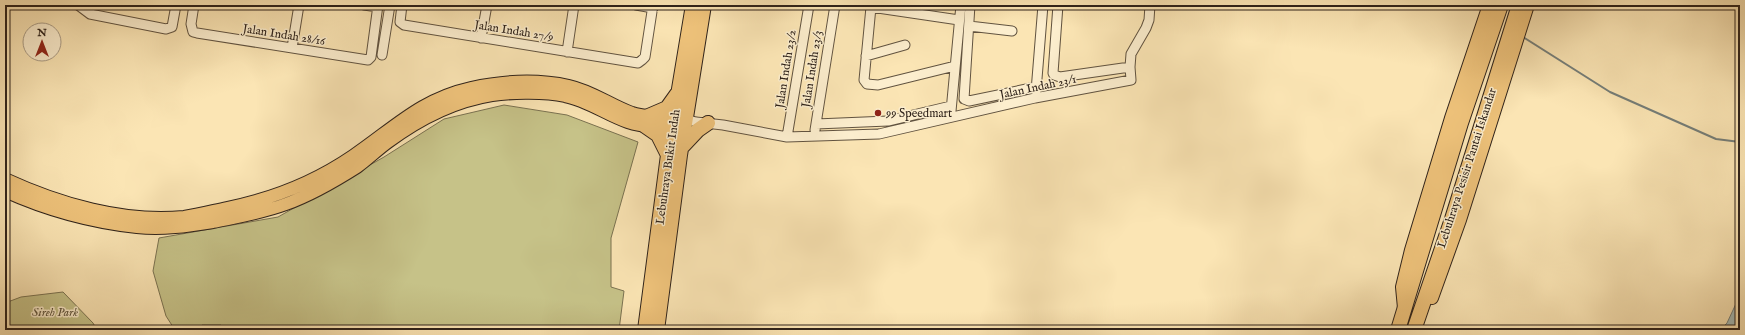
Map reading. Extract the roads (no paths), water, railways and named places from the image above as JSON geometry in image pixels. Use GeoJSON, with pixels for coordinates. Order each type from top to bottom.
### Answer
{"type":"FeatureCollection","features":[{"type":"Feature","properties":{"kind":"highway","name":"Lebuhraya Bukit Indah"},"geometry":{"type":"LineString","coordinates":[[645,330],[668,155],[687,123],[680,90],[693,5]]}},
{"type":"Feature","properties":{"kind":"highway","name":"Lebuhraya Bukit Indah"},"geometry":{"type":"LineString","coordinates":[[657,330],[681,148],[687,123],[704,5]]}},
{"type":"Feature","properties":{"kind":"highway","name":"Lebuhraya Pesisir Pantai Iskandar"},"geometry":{"type":"LineString","coordinates":[[1398,330],[1461,123],[1501,5]]}},
{"type":"Feature","properties":{"kind":"highway","name":"Lebuhraya Pesisir Pantai Iskandar"},"geometry":{"type":"LineString","coordinates":[[1414,330],[1452,219],[1520,5]]}},
{"type":"Feature","properties":{"kind":"highway"},"geometry":{"type":"LineString","coordinates":[[668,155],[658,135],[646,122],[667,108],[680,90]]}},
{"type":"Feature","properties":{"kind":"highway"},"geometry":{"type":"LineString","coordinates":[[681,148],[698,130],[687,123]]}},
{"type":"Feature","properties":{"kind":"main road"},"geometry":{"type":"LineString","coordinates":[[1404,311],[1402,287],[1411,250],[1451,118],[1489,5]]}},
{"type":"Feature","properties":{"kind":"main road"},"geometry":{"type":"LineString","coordinates":[[1420,330],[1460,220],[1528,5]]}},
{"type":"Feature","properties":{"kind":"main road"},"geometry":{"type":"LineString","coordinates":[[5,179],[28,190],[96,210],[137,216],[184,216],[251,203],[280,194],[313,180],[353,156],[411,112],[441,97],[471,88],[509,82],[527,81],[569,86],[592,93],[631,112],[646,122]]}},
{"type":"Feature","properties":{"kind":"main road"},"geometry":{"type":"LineString","coordinates":[[5,191],[53,210],[97,221],[137,227],[186,227],[253,214],[287,204],[319,189],[358,166],[387,142],[416,122],[445,108],[492,95],[527,94],[565,96],[588,104],[628,122],[687,123]]}},
{"type":"Feature","properties":{"kind":"street"},"geometry":{"type":"LineString","coordinates":[[78,5],[90,14],[166,29],[172,27],[176,5]]}},
{"type":"Feature","properties":{"kind":"street"},"geometry":{"type":"LineString","coordinates":[[90,14],[95,5]]}},
{"type":"Feature","properties":{"kind":"street","name":"Jalan Indah 28/16"},"geometry":{"type":"LineString","coordinates":[[194,5],[191,24],[194,32],[365,60],[370,59],[378,6]]}},
{"type":"Feature","properties":{"kind":"street"},"geometry":{"type":"LineString","coordinates":[[292,48],[299,5]]}},
{"type":"Feature","properties":{"kind":"street"},"geometry":{"type":"LineString","coordinates":[[364,5],[378,6]]}},
{"type":"Feature","properties":{"kind":"street"},"geometry":{"type":"LineString","coordinates":[[382,54],[390,5]]}},
{"type":"Feature","properties":{"kind":"street","name":"Jalan Indah 27/9"},"geometry":{"type":"LineString","coordinates":[[402,5],[400,22],[404,25],[638,63],[645,56],[653,6]]}},
{"type":"Feature","properties":{"kind":"street"},"geometry":{"type":"LineString","coordinates":[[481,38],[487,5]]}},
{"type":"Feature","properties":{"kind":"street"},"geometry":{"type":"LineString","coordinates":[[567,52],[574,5]]}},
{"type":"Feature","properties":{"kind":"street"},"geometry":{"type":"LineString","coordinates":[[636,5],[653,6]]}},
{"type":"Feature","properties":{"kind":"street","name":"Jalan Indah 23/2"},"geometry":{"type":"LineString","coordinates":[[787,137],[809,5]]}},
{"type":"Feature","properties":{"kind":"street","name":"Jalan Indah 23/3"},"geometry":{"type":"LineString","coordinates":[[814,138],[835,5]]}},
{"type":"Feature","properties":{"kind":"street"},"geometry":{"type":"LineString","coordinates":[[950,118],[961,5]]}},
{"type":"Feature","properties":{"kind":"street"},"geometry":{"type":"LineString","coordinates":[[970,5],[964,100],[969,101],[1036,86]]}},
{"type":"Feature","properties":{"kind":"street"},"geometry":{"type":"LineString","coordinates":[[1035,98],[1043,5]]}},
{"type":"Feature","properties":{"kind":"street"},"geometry":{"type":"LineString","coordinates":[[1058,5],[1053,73],[1054,75],[1060,77],[1130,67],[1131,54],[1149,20],[1150,5]]}},
{"type":"Feature","properties":{"kind":"street"},"geometry":{"type":"LineString","coordinates":[[955,66],[878,85],[867,84],[864,80],[871,6],[959,20]]}},
{"type":"Feature","properties":{"kind":"street"},"geometry":{"type":"LineString","coordinates":[[968,26],[1012,31]]}},
{"type":"Feature","properties":{"kind":"street"},"geometry":{"type":"LineString","coordinates":[[866,56],[905,45]]}},
{"type":"Feature","properties":{"kind":"street","name":"Jalan Indah 23/1"},"geometry":{"type":"LineString","coordinates":[[687,123],[787,137],[814,138],[879,134],[1035,98],[1131,80],[1130,67]]}},
{"type":"Feature","properties":{"kind":"street"},"geometry":{"type":"LineString","coordinates":[[816,124],[888,121],[951,106]]}},
{"type":"Feature","properties":{"kind":"water"},"geometry":{"type":"Polygon","coordinates":[[[1740,295],[1740,330],[1720,330],[1727,323],[1740,295]]]}},
{"type":"Feature","properties":{"kind":"waterway"},"geometry":{"type":"LineString","coordinates":[[1475,5],[1482,10]]}},
{"type":"Feature","properties":{"kind":"waterway"},"geometry":{"type":"LineString","coordinates":[[1523,37],[1610,92],[1716,139],[1740,142]]}},
{"type":"Feature","properties":{"kind":"place","name":"99 Speedmart"},"geometry":{"type":"Point","coordinates":[878,113]}},
{"type":"Feature","properties":{"kind":"park label","name":"Sireh Park"},"geometry":{"type":"Point","coordinates":[55,312]}}]}
